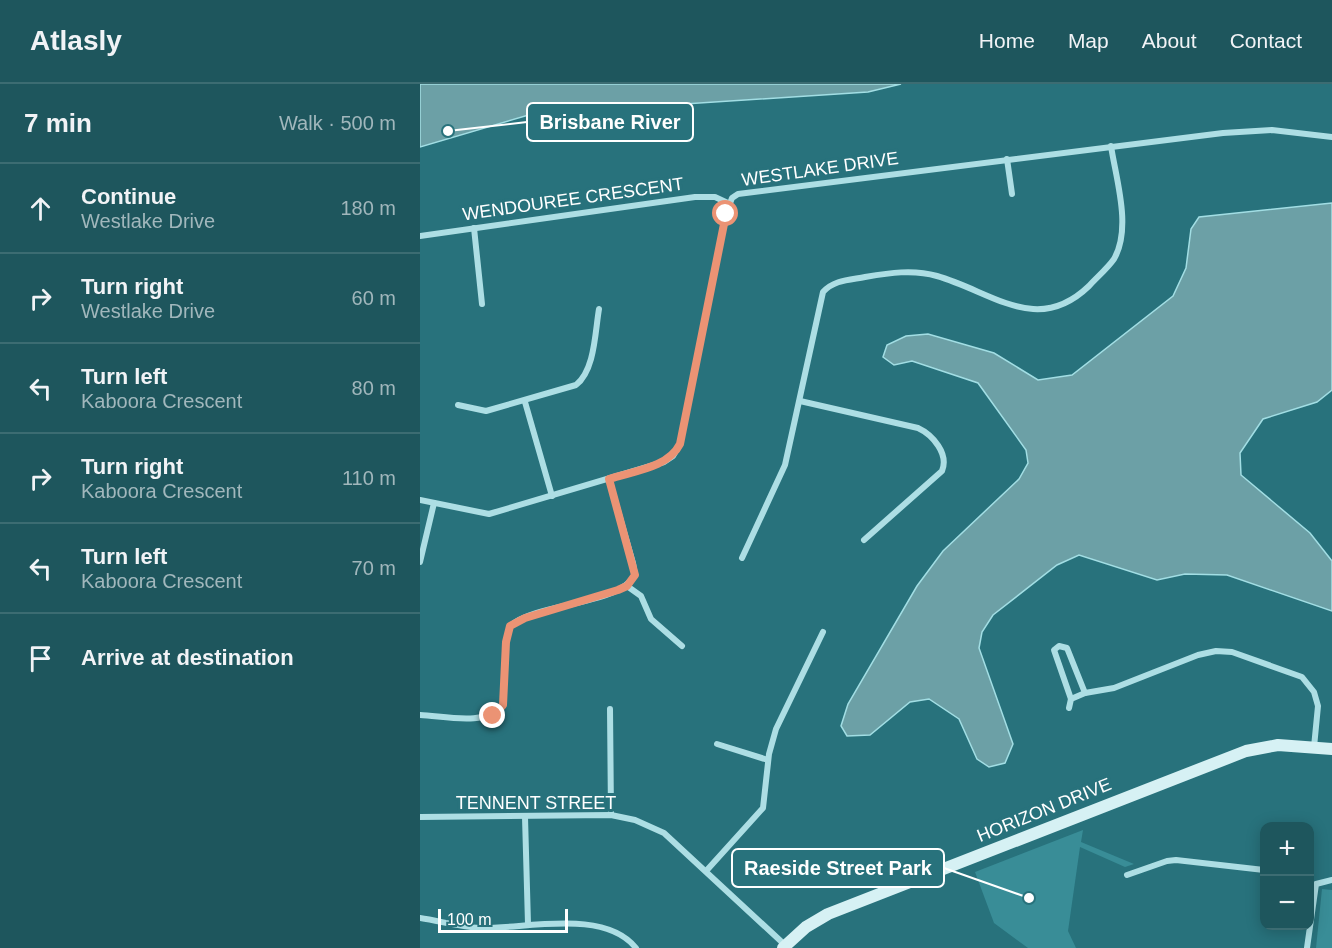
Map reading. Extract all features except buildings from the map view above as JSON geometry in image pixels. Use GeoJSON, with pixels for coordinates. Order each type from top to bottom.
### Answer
{"type":"FeatureCollection","features":[{"type":"Feature","properties":{"kind":"street","name":"WESTLAKE DRIVE"},"geometry":{"type":"LineString","coordinates":[[420,500],[489,514],[664,462],[672,456],[680,444],[730,204],[738,194],[752,190],[1251,130],[1332,137]]}},
{"type":"Feature","properties":{"kind":"street"},"geometry":{"type":"LineString","coordinates":[[742,558],[785,465],[823,292],[834,283],[898,272],[920,272],[938,276],[1024,309],[1060,307],[1076,297],[1113,260],[1119,244],[1122,231],[1112,146]]}},
{"type":"Feature","properties":{"kind":"street"},"geometry":{"type":"LineString","coordinates":[[1007,159],[1012,194]]}},
{"type":"Feature","properties":{"kind":"street","name":"WENDOUREE CRESCENT"},"geometry":{"type":"LineString","coordinates":[[420,236],[695,197],[715,197],[730,204]]}},
{"type":"Feature","properties":{"kind":"street"},"geometry":{"type":"LineString","coordinates":[[474,228],[482,304]]}},
{"type":"Feature","properties":{"kind":"street"},"geometry":{"type":"LineString","coordinates":[[458,405],[486,411],[525,402],[576,385],[583,379],[599,309]]}},
{"type":"Feature","properties":{"kind":"street"},"geometry":{"type":"LineString","coordinates":[[800,401],[918,428],[926,431],[943,453],[945,463],[942,471],[864,540]]}},
{"type":"Feature","properties":{"kind":"street"},"geometry":{"type":"LineString","coordinates":[[525,402],[552,496]]}},
{"type":"Feature","properties":{"kind":"street"},"geometry":{"type":"LineString","coordinates":[[420,715],[481,718],[496,713],[503,705],[506,642],[510,626],[516,621],[627,586],[635,575],[609,479]]}},
{"type":"Feature","properties":{"kind":"street"},"geometry":{"type":"LineString","coordinates":[[420,562],[434,503]]}},
{"type":"Feature","properties":{"kind":"street"},"geometry":{"type":"LineString","coordinates":[[627,586],[641,596],[651,619],[682,646]]}},
{"type":"Feature","properties":{"kind":"street"},"geometry":{"type":"LineString","coordinates":[[707,870],[763,808],[768,760],[776,729],[823,632]]}},
{"type":"Feature","properties":{"kind":"street"},"geometry":{"type":"LineString","coordinates":[[1069,708],[1071,699],[1055,658],[1054,650],[1059,646],[1067,648],[1085,693]]}},
{"type":"Feature","properties":{"kind":"street"},"geometry":{"type":"LineString","coordinates":[[1071,699],[1085,693],[1114,688],[1198,655],[1216,651],[1232,652],[1302,676],[1314,692],[1318,706],[1314,747]]}},
{"type":"Feature","properties":{"kind":"street"},"geometry":{"type":"LineString","coordinates":[[610,709],[611,815]]}},
{"type":"Feature","properties":{"kind":"street"},"geometry":{"type":"LineString","coordinates":[[717,744],[768,760]]}},
{"type":"Feature","properties":{"kind":"street","name":"HORIZON DRIVE"},"geometry":{"type":"LineString","coordinates":[[784,946],[806,927],[828,914],[1222,759],[1265,746],[1332,749]]}},
{"type":"Feature","properties":{"kind":"street","name":"TENNENT STREET"},"geometry":{"type":"LineString","coordinates":[[420,817],[525,818],[611,815],[635,820],[664,833],[707,870],[784,946]]}},
{"type":"Feature","properties":{"kind":"street"},"geometry":{"type":"LineString","coordinates":[[525,818],[528,924]]}},
{"type":"Feature","properties":{"kind":"street"},"geometry":{"type":"LineString","coordinates":[[1127,875],[1176,860],[1260,870]]}},
{"type":"Feature","properties":{"kind":"street"},"geometry":{"type":"LineString","coordinates":[[1307,948],[1316,884],[1332,880]]}},
{"type":"Feature","properties":{"kind":"street"},"geometry":{"type":"LineString","coordinates":[[420,918],[466,927],[581,924],[608,928],[636,948]]}},
{"type":"Feature","properties":{"kind":"shaded area"},"geometry":{"type":"Polygon","coordinates":[[[420,84],[901,84],[868,92],[532,114],[420,147],[420,84]]]}},
{"type":"Feature","properties":{"kind":"shaded area"},"geometry":{"type":"Polygon","coordinates":[[[1332,203],[1332,390],[1317,402],[1263,419],[1240,453],[1241,475],[1310,533],[1332,561],[1332,611],[1227,575],[1185,574],[1157,580],[1079,555],[1057,565],[993,615],[982,632],[979,648],[1013,744],[1005,763],[989,767],[977,759],[959,719],[929,699],[910,702],[870,735],[847,736],[841,726],[848,704],[917,586],[943,551],[1019,479],[1028,463],[1026,450],[978,383],[912,361],[894,365],[883,357],[887,345],[906,336],[928,334],[994,353],[1038,380],[1072,375],[1173,296],[1186,268],[1191,229],[1199,217],[1332,203]]]}},
{"type":"Feature","properties":{"kind":"shaded area"},"geometry":{"type":"Polygon","coordinates":[[[1083,830],[1081,842],[1134,864],[1125,867],[1080,847],[1068,931],[1076,948],[1028,948],[994,923],[975,872],[1083,830]]]}},
{"type":"Feature","properties":{"kind":"shaded area"},"geometry":{"type":"Polygon","coordinates":[[[1322,889],[1332,890],[1332,948],[1316,948],[1322,889]]]}},
{"type":"Feature","properties":{"kind":"place","name":"Brisbane River"},"geometry":{"type":"Point","coordinates":[448,131]}},
{"type":"Feature","properties":{"kind":"place","name":"Raeside Street Park"},"geometry":{"type":"Point","coordinates":[1029,898]}},
{"type":"Feature","properties":{"kind":"route"},"geometry":{"type":"LineString","coordinates":[[493,716],[503,705],[506,642],[510,626],[525,618],[618,590],[627,586],[635,575],[609,479],[664,462],[677,451],[726,214]]}}]}
